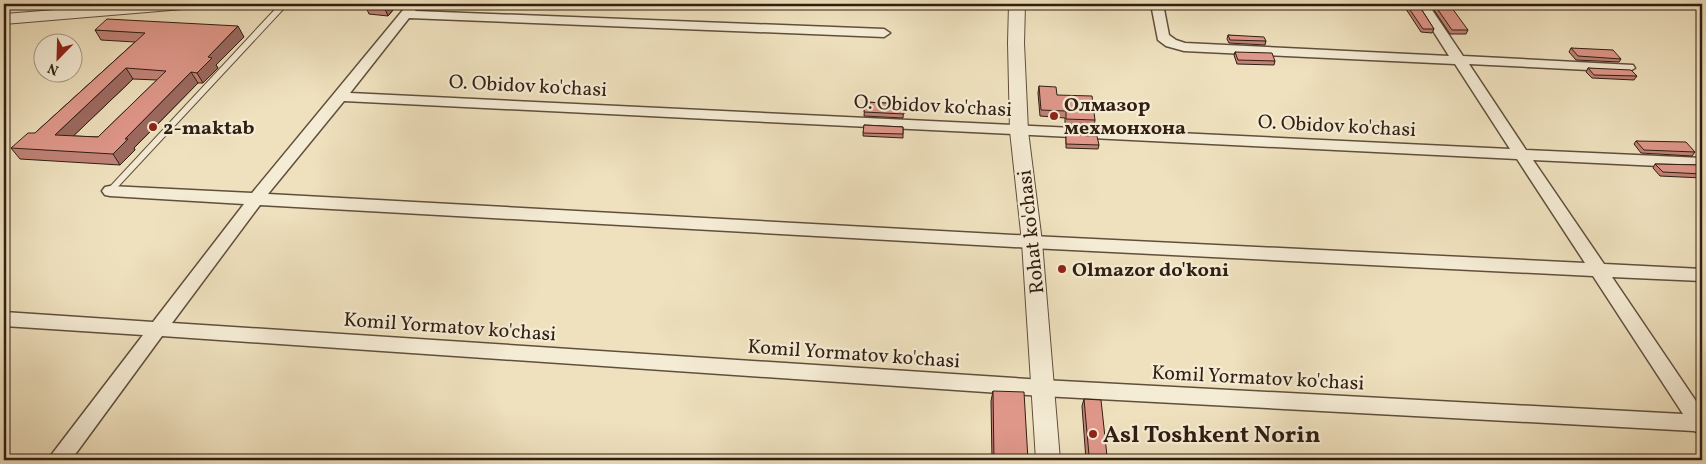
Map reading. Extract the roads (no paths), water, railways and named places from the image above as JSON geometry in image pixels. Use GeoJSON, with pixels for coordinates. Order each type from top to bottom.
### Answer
{"type":"FeatureCollection","features":[{"type":"Feature","properties":{"kind":"street"},"geometry":{"type":"LineString","coordinates":[[4,19],[103,7],[182,4]]}},
{"type":"Feature","properties":{"kind":"street","name":"Rohat ko'chasi"},"geometry":{"type":"LineString","coordinates":[[1017,4],[1018,131],[1032,242],[1048,460]]}},
{"type":"Feature","properties":{"kind":"street"},"geometry":{"type":"LineString","coordinates":[[1157,4],[1163,37],[1171,43],[1184,47],[1628,68]]}},
{"type":"Feature","properties":{"kind":"street"},"geometry":{"type":"LineString","coordinates":[[1422,4],[1702,424]]}},
{"type":"Feature","properties":{"kind":"street"},"geometry":{"type":"LineString","coordinates":[[59,460],[255,200],[340,98],[410,9],[884,33]]}},
{"type":"Feature","properties":{"kind":"street","name":"O. Obidov ko'chasi"},"geometry":{"type":"LineString","coordinates":[[340,98],[1702,163]]}},
{"type":"Feature","properties":{"kind":"street"},"geometry":{"type":"LineString","coordinates":[[110,191],[1032,242],[1702,275]]}},
{"type":"Feature","properties":{"kind":"street","name":"Komil Yormatov ko'chasi"},"geometry":{"type":"LineString","coordinates":[[4,319],[1043,388],[1702,424]]}},
{"type":"Feature","properties":{"kind":"lane"},"geometry":{"type":"LineString","coordinates":[[110,191],[284,4]]}},
{"type":"Feature","properties":{"kind":"place","name":"Олмазор мехмонхона"},"geometry":{"type":"Point","coordinates":[1054,116]}},
{"type":"Feature","properties":{"kind":"place","name":"2-maktab"},"geometry":{"type":"Point","coordinates":[153,127]}},
{"type":"Feature","properties":{"kind":"place","name":"Olmazor do'koni"},"geometry":{"type":"Point","coordinates":[1062,269]}},
{"type":"Feature","properties":{"kind":"place","name":"Asl Toshkent Norin"},"geometry":{"type":"Point","coordinates":[1093,434]}}]}
